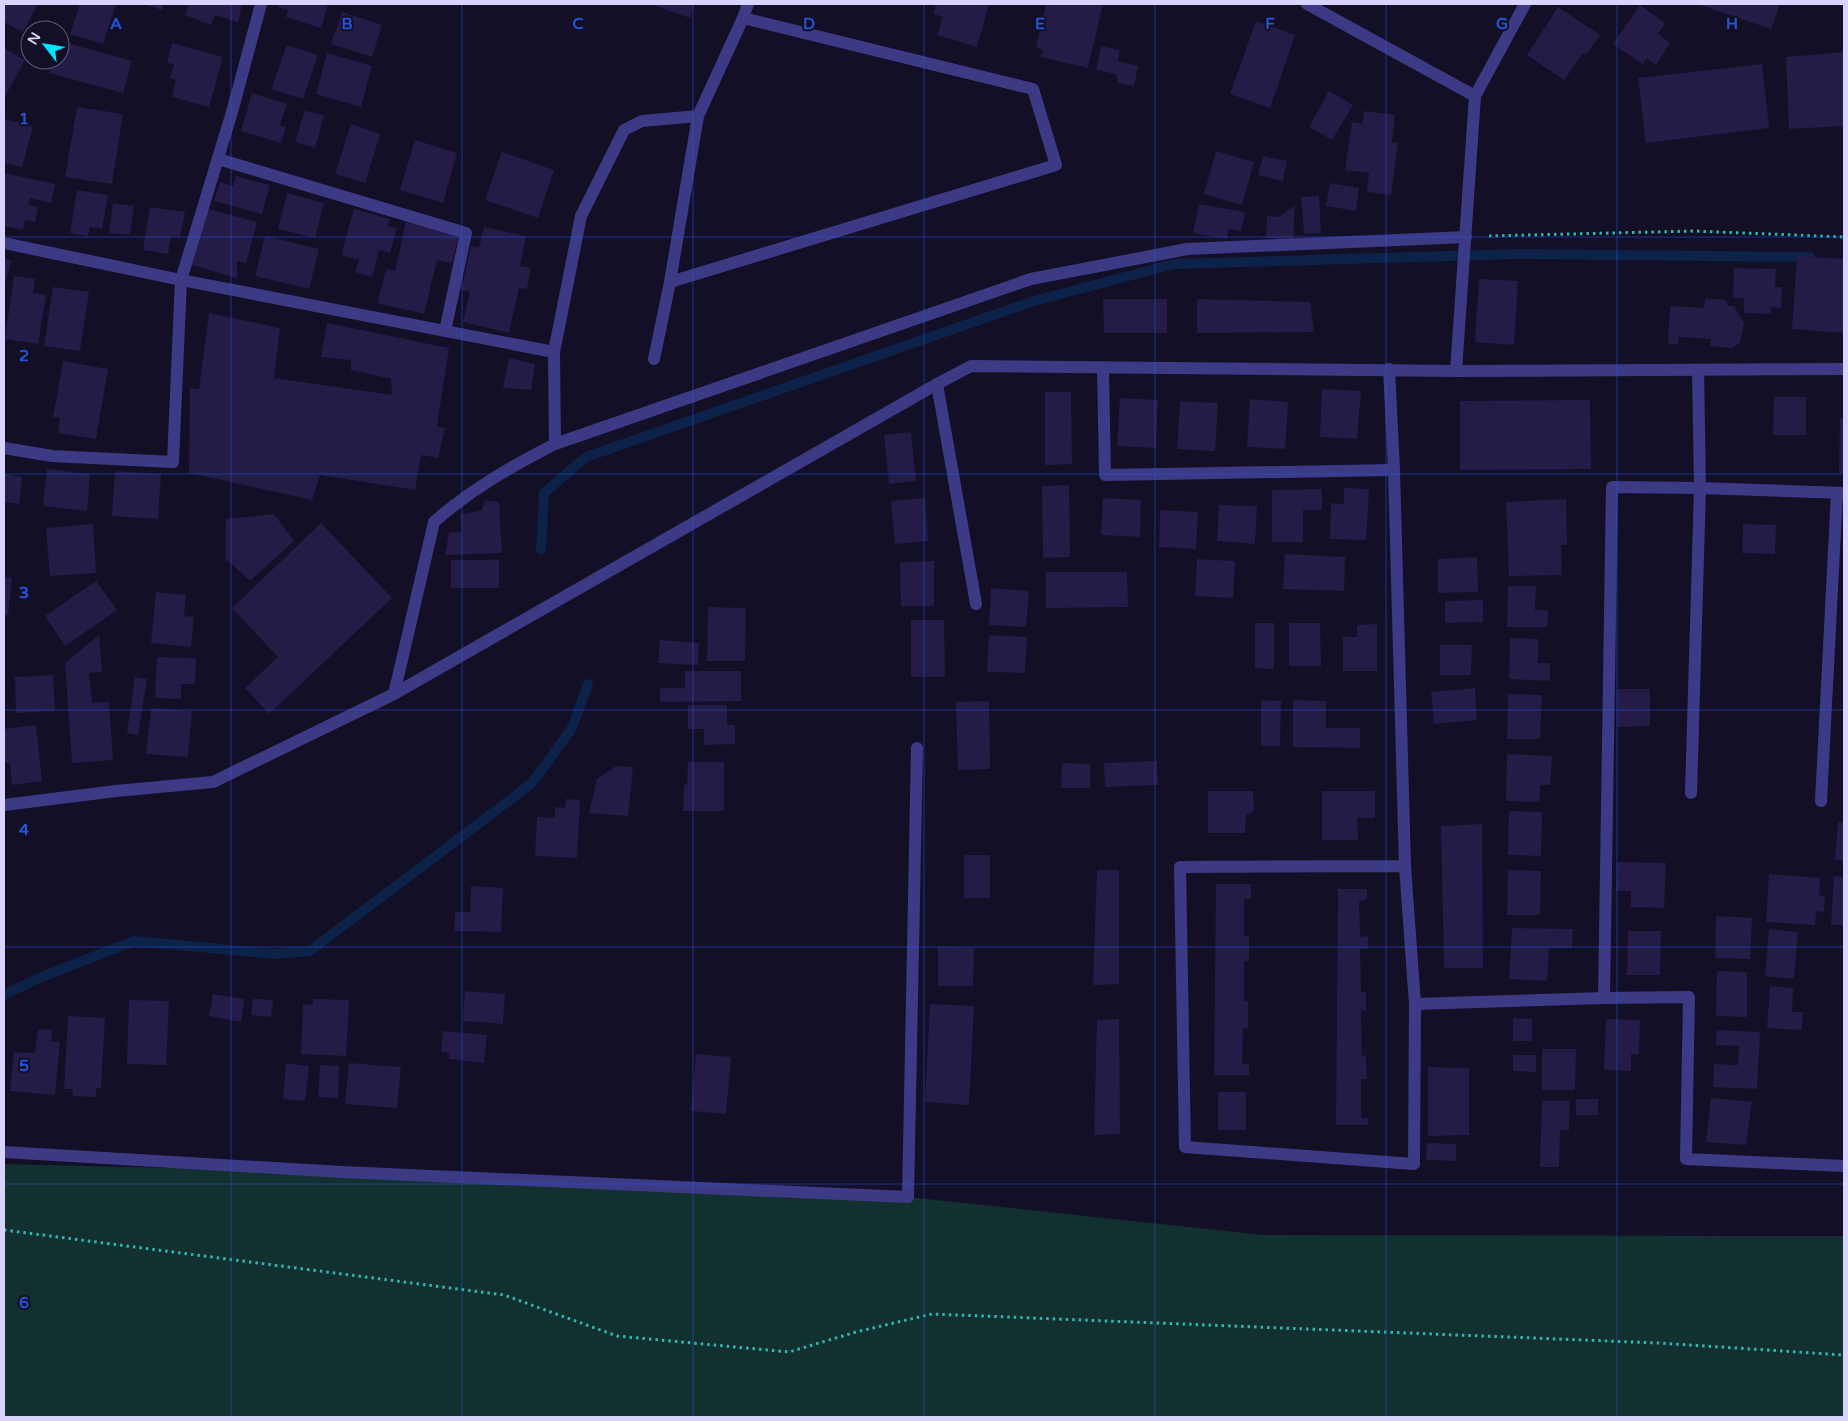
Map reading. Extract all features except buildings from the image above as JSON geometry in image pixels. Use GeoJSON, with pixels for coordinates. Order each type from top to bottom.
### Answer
{"type":"FeatureCollection","features":[{"type":"Feature","properties":{"kind":"street"},"geometry":{"type":"LineString","coordinates":[[4,448],[52,456],[172,462],[181,280],[218,159],[261,4]]}},
{"type":"Feature","properties":{"kind":"street"},"geometry":{"type":"LineString","coordinates":[[654,359],[670,282],[698,116],[748,4]]}},
{"type":"Feature","properties":{"kind":"street"},"geometry":{"type":"LineString","coordinates":[[1307,4],[1475,96]]}},
{"type":"Feature","properties":{"kind":"street"},"geometry":{"type":"LineString","coordinates":[[1456,371],[1475,96],[1525,4]]}},
{"type":"Feature","properties":{"kind":"street"},"geometry":{"type":"LineString","coordinates":[[670,282],[1056,165],[1034,89],[743,18]]}},
{"type":"Feature","properties":{"kind":"street"},"geometry":{"type":"LineString","coordinates":[[555,444],[554,352],[581,216],[624,130],[642,121],[698,116]]}},
{"type":"Feature","properties":{"kind":"street"},"geometry":{"type":"LineString","coordinates":[[218,159],[466,233],[445,331]]}},
{"type":"Feature","properties":{"kind":"street"},"geometry":{"type":"LineString","coordinates":[[394,694],[434,522],[454,504],[506,469],[555,444],[1031,279],[1188,250],[1466,236]]}},
{"type":"Feature","properties":{"kind":"street"},"geometry":{"type":"LineString","coordinates":[[4,243],[181,280],[554,352]]}},
{"type":"Feature","properties":{"kind":"street"},"geometry":{"type":"LineString","coordinates":[[4,805],[116,791],[213,782],[394,694],[971,366],[1456,371],[1844,369]]}},
{"type":"Feature","properties":{"kind":"street"},"geometry":{"type":"LineString","coordinates":[[1102,367],[1105,475],[1394,470]]}},
{"type":"Feature","properties":{"kind":"street"},"geometry":{"type":"LineString","coordinates":[[1389,370],[1394,470],[1404,866],[1415,1004],[1414,1164],[1185,1147],[1180,867],[1404,866]]}},
{"type":"Feature","properties":{"kind":"street"},"geometry":{"type":"LineString","coordinates":[[1691,793],[1700,488],[1698,370]]}},
{"type":"Feature","properties":{"kind":"street"},"geometry":{"type":"LineString","coordinates":[[937,384],[976,604]]}},
{"type":"Feature","properties":{"kind":"street"},"geometry":{"type":"LineString","coordinates":[[1604,998],[1612,487],[1840,493],[1821,801]]}},
{"type":"Feature","properties":{"kind":"street"},"geometry":{"type":"LineString","coordinates":[[4,1152],[342,1172],[908,1197],[917,748]]}},
{"type":"Feature","properties":{"kind":"street"},"geometry":{"type":"LineString","coordinates":[[1415,1004],[1689,997],[1686,1159],[1844,1166]]}},
{"type":"Feature","properties":{"kind":"path"},"geometry":{"type":"LineString","coordinates":[[1466,236],[1694,231],[1844,237]]}},
{"type":"Feature","properties":{"kind":"path"},"geometry":{"type":"LineString","coordinates":[[4,1230],[504,1295],[617,1336],[789,1352],[856,1332],[932,1314],[1658,1342],[1844,1355]]}},
{"type":"Feature","properties":{"kind":"green space"},"geometry":{"type":"Polygon","coordinates":[[[4,1164],[342,1172],[908,1197],[1263,1235],[1844,1236],[1844,1417],[4,1417],[4,1164]]]}},
{"type":"Feature","properties":{"kind":"waterway"},"geometry":{"type":"LineString","coordinates":[[541,549],[544,493],[586,457],[1034,301],[1174,264],[1517,254],[1810,257]]}},
{"type":"Feature","properties":{"kind":"waterway"},"geometry":{"type":"LineString","coordinates":[[4,995],[39,978],[134,941],[275,954],[310,951],[532,783],[572,728],[588,684]]}}]}
